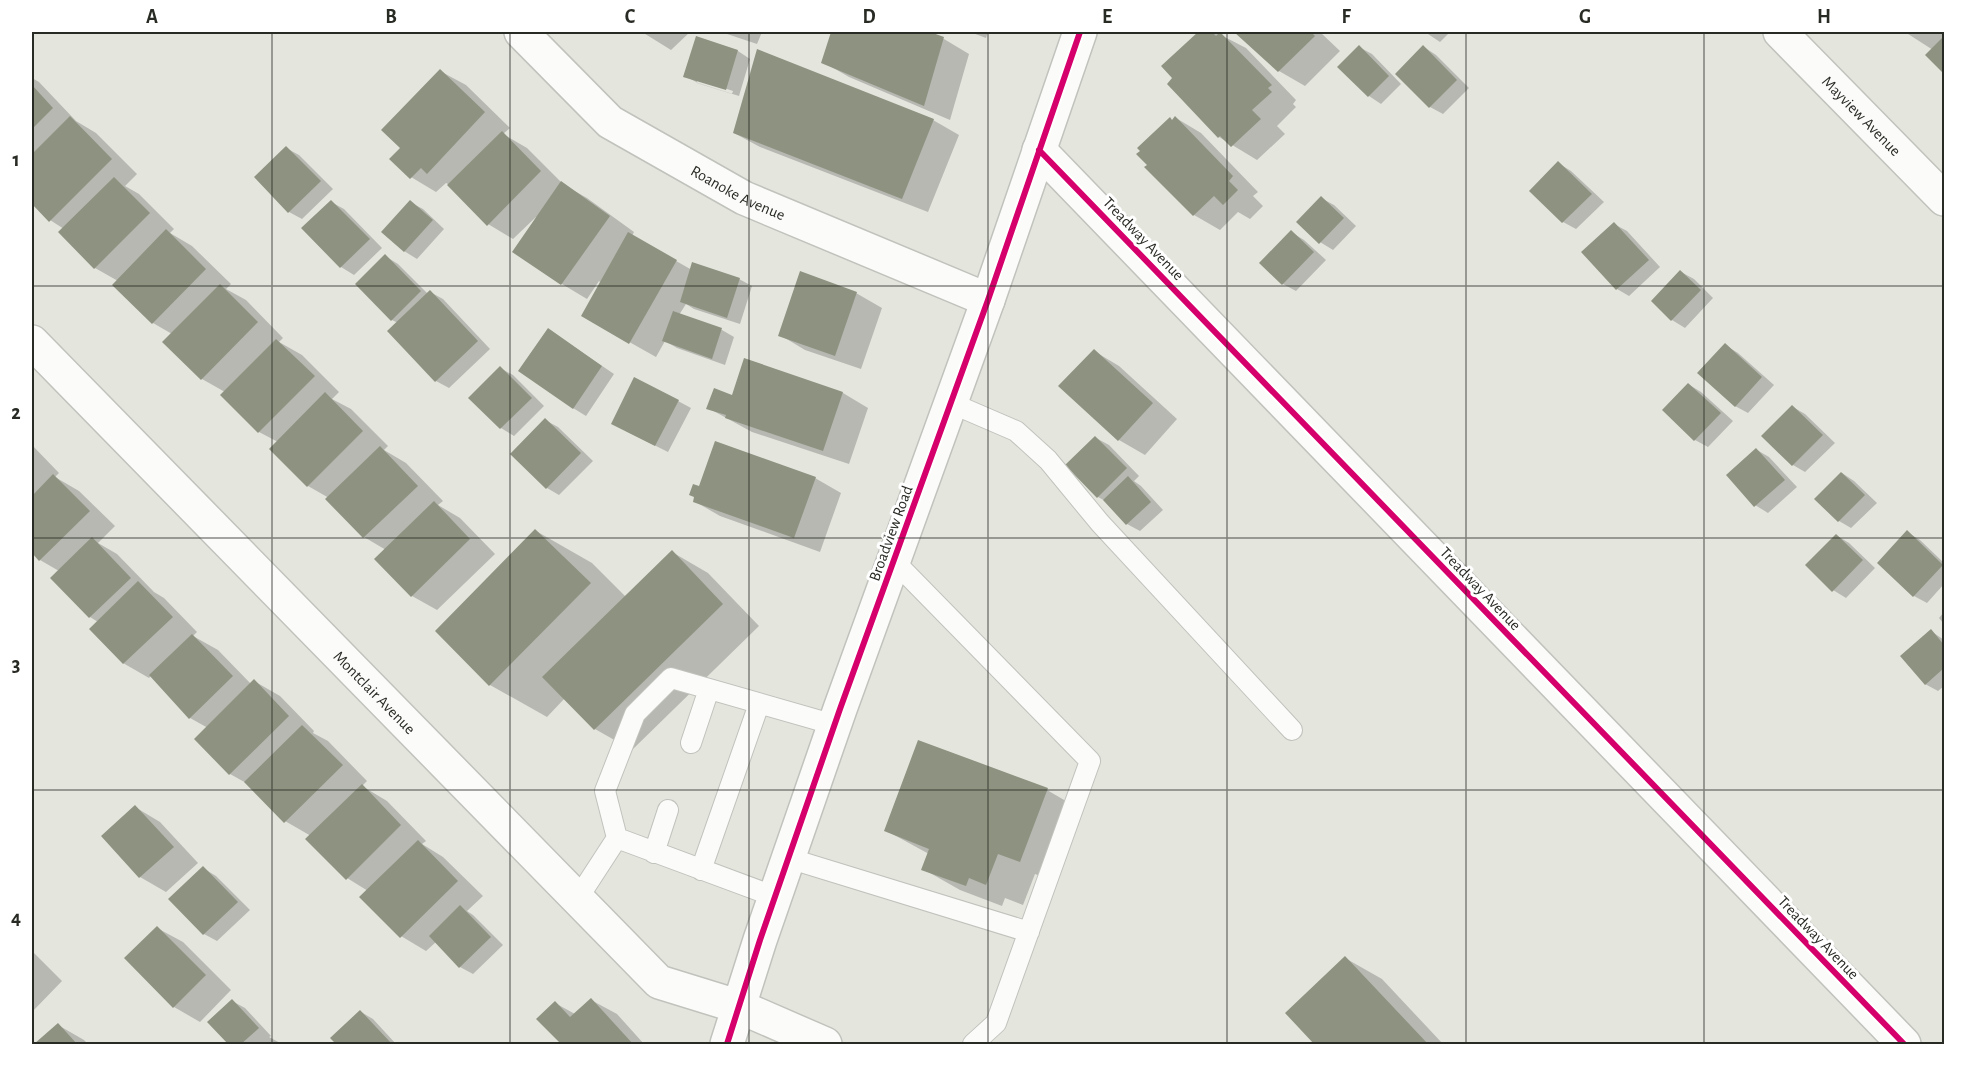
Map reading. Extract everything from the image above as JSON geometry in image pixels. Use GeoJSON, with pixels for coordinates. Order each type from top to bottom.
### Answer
{"type":"FeatureCollection","features":[{"type":"Feature","properties":{"kind":"street","name":"Roanoke Avenue"},"geometry":{"type":"LineString","coordinates":[[521,32],[610,122],[744,198],[988,300]]}},
{"type":"Feature","properties":{"kind":"street","name":"Broadview Road"},"geometry":{"type":"LineString","coordinates":[[727,1044],[788,858],[988,300],[1080,32]]}},
{"type":"Feature","properties":{"kind":"street","name":"Mayview Avenue"},"geometry":{"type":"LineString","coordinates":[[1780,32],[1944,199]]}},
{"type":"Feature","properties":{"kind":"street","name":"Treadway Avenue"},"geometry":{"type":"LineString","coordinates":[[1039,150],[1904,1044]]}},
{"type":"Feature","properties":{"kind":"street","name":"Montclair Avenue"},"geometry":{"type":"LineString","coordinates":[[32,342],[659,982],[740,1007],[825,1044]]}},
{"type":"Feature","properties":{"kind":"lane"},"geometry":{"type":"LineString","coordinates":[[951,403],[1016,431],[1048,460],[1100,523],[1292,730]]}},
{"type":"Feature","properties":{"kind":"lane"},"geometry":{"type":"LineString","coordinates":[[894,561],[1090,761],[996,1023],[973,1044]]}},
{"type":"Feature","properties":{"kind":"lane"},"geometry":{"type":"LineString","coordinates":[[578,898],[617,838],[605,791],[636,714],[671,678],[835,725]]}},
{"type":"Feature","properties":{"kind":"lane"},"geometry":{"type":"LineString","coordinates":[[691,743],[709,689]]}},
{"type":"Feature","properties":{"kind":"lane"},"geometry":{"type":"LineString","coordinates":[[701,870],[759,704]]}},
{"type":"Feature","properties":{"kind":"lane"},"geometry":{"type":"LineString","coordinates":[[654,853],[668,810]]}},
{"type":"Feature","properties":{"kind":"lane"},"geometry":{"type":"LineString","coordinates":[[617,838],[776,897]]}},
{"type":"Feature","properties":{"kind":"lane"},"geometry":{"type":"LineString","coordinates":[[788,858],[1029,932]]}},
{"type":"Feature","properties":{"kind":"building"},"geometry":{"type":"Polygon","coordinates":[[[831,32],[930,32],[944,37],[924,106],[821,63],[831,32]]]}},
{"type":"Feature","properties":{"kind":"building"},"geometry":{"type":"Polygon","coordinates":[[[1198,32],[1212,32],[1216,36],[1220,32],[1272,85],[1268,88],[1272,92],[1252,110],[1261,119],[1231,147],[1220,136],[1218,138],[1167,84],[1172,78],[1161,66],[1198,32]]]}},
{"type":"Feature","properties":{"kind":"building"},"geometry":{"type":"Polygon","coordinates":[[[1234,32],[1311,32],[1315,36],[1278,72],[1234,32]]]}},
{"type":"Feature","properties":{"kind":"building"},"geometry":{"type":"Polygon","coordinates":[[[696,36],[738,50],[726,90],[683,77],[696,36]]]}},
{"type":"Feature","properties":{"kind":"building"},"geometry":{"type":"Polygon","coordinates":[[[1944,36],[1944,74],[1925,55],[1944,36]]]}},
{"type":"Feature","properties":{"kind":"building"},"geometry":{"type":"Polygon","coordinates":[[[1359,45],[1389,76],[1368,97],[1337,67],[1359,45]]]}},
{"type":"Feature","properties":{"kind":"building"},"geometry":{"type":"Polygon","coordinates":[[[1423,45],[1457,80],[1429,108],[1395,74],[1423,45]]]}},
{"type":"Feature","properties":{"kind":"building"},"geometry":{"type":"Polygon","coordinates":[[[757,49],[934,119],[902,199],[733,133],[757,49]]]}},
{"type":"Feature","properties":{"kind":"building"},"geometry":{"type":"Polygon","coordinates":[[[440,69],[485,112],[427,174],[421,168],[410,179],[389,159],[400,148],[381,130],[440,69]]]}},
{"type":"Feature","properties":{"kind":"building"},"geometry":{"type":"Polygon","coordinates":[[[32,85],[53,108],[32,129],[32,85]]]}},
{"type":"Feature","properties":{"kind":"building"},"geometry":{"type":"Polygon","coordinates":[[[70,116],[112,159],[49,222],[32,204],[32,154],[70,116]]]}},
{"type":"Feature","properties":{"kind":"building"},"geometry":{"type":"Polygon","coordinates":[[[1175,116],[1233,176],[1229,181],[1238,190],[1223,205],[1214,196],[1193,216],[1144,167],[1147,165],[1136,154],[1140,151],[1137,148],[1170,117],[1172,120],[1175,116]]]}},
{"type":"Feature","properties":{"kind":"building"},"geometry":{"type":"Polygon","coordinates":[[[502,131],[541,171],[487,226],[447,185],[502,131]]]}},
{"type":"Feature","properties":{"kind":"building"},"geometry":{"type":"Polygon","coordinates":[[[286,146],[321,181],[288,213],[254,177],[286,146]]]}},
{"type":"Feature","properties":{"kind":"building"},"geometry":{"type":"Polygon","coordinates":[[[1558,161],[1592,194],[1562,223],[1529,191],[1558,161]]]}},
{"type":"Feature","properties":{"kind":"building"},"geometry":{"type":"Polygon","coordinates":[[[114,177],[150,213],[94,269],[58,232],[114,177]]]}},
{"type":"Feature","properties":{"kind":"building"},"geometry":{"type":"Polygon","coordinates":[[[561,181],[610,216],[561,285],[512,252],[561,181]]]}},
{"type":"Feature","properties":{"kind":"building"},"geometry":{"type":"Polygon","coordinates":[[[1321,196],[1344,218],[1319,244],[1296,222],[1321,196]]]}},
{"type":"Feature","properties":{"kind":"building"},"geometry":{"type":"Polygon","coordinates":[[[331,200],[370,239],[340,268],[301,228],[331,200]]]}},
{"type":"Feature","properties":{"kind":"building"},"geometry":{"type":"Polygon","coordinates":[[[410,200],[433,220],[404,252],[381,232],[410,200]]]}},
{"type":"Feature","properties":{"kind":"building"},"geometry":{"type":"Polygon","coordinates":[[[1614,222],[1649,260],[1616,290],[1581,252],[1614,222]]]}},
{"type":"Feature","properties":{"kind":"building"},"geometry":{"type":"Polygon","coordinates":[[[166,229],[206,269],[152,324],[112,285],[166,229]]]}},
{"type":"Feature","properties":{"kind":"building"},"geometry":{"type":"Polygon","coordinates":[[[1291,230],[1314,252],[1282,285],[1259,263],[1291,230]]]}},
{"type":"Feature","properties":{"kind":"building"},"geometry":{"type":"Polygon","coordinates":[[[628,232],[677,260],[629,344],[581,316],[628,232]]]}},
{"type":"Feature","properties":{"kind":"building"},"geometry":{"type":"Polygon","coordinates":[[[385,254],[421,291],[391,321],[355,284],[385,254]]]}},
{"type":"Feature","properties":{"kind":"building"},"geometry":{"type":"Polygon","coordinates":[[[692,262],[740,278],[727,318],[680,302],[692,262]]]}},
{"type":"Feature","properties":{"kind":"building"},"geometry":{"type":"Polygon","coordinates":[[[1680,270],[1701,290],[1671,321],[1651,301],[1680,270]]]}},
{"type":"Feature","properties":{"kind":"building"},"geometry":{"type":"Polygon","coordinates":[[[800,271],[857,292],[835,356],[778,336],[800,271]]]}},
{"type":"Feature","properties":{"kind":"building"},"geometry":{"type":"Polygon","coordinates":[[[220,284],[258,322],[201,380],[162,342],[220,284]]]}},
{"type":"Feature","properties":{"kind":"building"},"geometry":{"type":"Polygon","coordinates":[[[430,290],[478,341],[435,382],[387,331],[430,290]]]}},
{"type":"Feature","properties":{"kind":"building"},"geometry":{"type":"Polygon","coordinates":[[[673,311],[722,328],[712,359],[662,341],[673,311]]]}},
{"type":"Feature","properties":{"kind":"building"},"geometry":{"type":"Polygon","coordinates":[[[548,328],[602,366],[573,409],[518,371],[548,328]]]}},
{"type":"Feature","properties":{"kind":"building"},"geometry":{"type":"Polygon","coordinates":[[[276,339],[315,376],[258,433],[220,395],[276,339]]]}},
{"type":"Feature","properties":{"kind":"building"},"geometry":{"type":"Polygon","coordinates":[[[1725,343],[1762,377],[1735,407],[1697,373],[1725,343]]]}},
{"type":"Feature","properties":{"kind":"building"},"geometry":{"type":"Polygon","coordinates":[[[1094,349],[1153,403],[1118,441],[1058,386],[1094,349]]]}},
{"type":"Feature","properties":{"kind":"building"},"geometry":{"type":"Polygon","coordinates":[[[744,358],[843,392],[823,451],[725,418],[726,415],[706,409],[714,388],[732,395],[744,358]]]}},
{"type":"Feature","properties":{"kind":"building"},"geometry":{"type":"Polygon","coordinates":[[[500,366],[532,398],[500,429],[468,398],[500,366]]]}},
{"type":"Feature","properties":{"kind":"building"},"geometry":{"type":"Polygon","coordinates":[[[634,377],[679,400],[655,446],[611,424],[634,377]]]}},
{"type":"Feature","properties":{"kind":"building"},"geometry":{"type":"Polygon","coordinates":[[[1688,383],[1721,413],[1694,441],[1662,410],[1688,383]]]}},
{"type":"Feature","properties":{"kind":"building"},"geometry":{"type":"Polygon","coordinates":[[[325,392],[363,431],[307,487],[269,449],[325,392]]]}},
{"type":"Feature","properties":{"kind":"building"},"geometry":{"type":"Polygon","coordinates":[[[1792,405],[1823,435],[1792,466],[1761,436],[1792,405]]]}},
{"type":"Feature","properties":{"kind":"building"},"geometry":{"type":"Polygon","coordinates":[[[545,418],[581,453],[546,489],[510,454],[545,418]]]}},
{"type":"Feature","properties":{"kind":"building"},"geometry":{"type":"Polygon","coordinates":[[[1095,436],[1127,468],[1097,498],[1065,465],[1095,436]]]}},
{"type":"Feature","properties":{"kind":"building"},"geometry":{"type":"Polygon","coordinates":[[[715,441],[816,477],[794,538],[693,502],[694,497],[689,495],[693,484],[699,486],[715,441]]]}},
{"type":"Feature","properties":{"kind":"building"},"geometry":{"type":"Polygon","coordinates":[[[380,446],[418,486],[363,538],[325,499],[380,446]]]}},
{"type":"Feature","properties":{"kind":"building"},"geometry":{"type":"Polygon","coordinates":[[[1756,448],[1785,480],[1754,507],[1726,475],[1756,448]]]}},
{"type":"Feature","properties":{"kind":"building"},"geometry":{"type":"Polygon","coordinates":[[[1841,472],[1865,495],[1838,522],[1814,499],[1841,472]]]}},
{"type":"Feature","properties":{"kind":"building"},"geometry":{"type":"Polygon","coordinates":[[[53,474],[90,511],[39,561],[32,553],[32,496],[53,474]]]}},
{"type":"Feature","properties":{"kind":"building"},"geometry":{"type":"Polygon","coordinates":[[[1128,476],[1151,502],[1126,525],[1103,500],[1128,476]]]}},
{"type":"Feature","properties":{"kind":"building"},"geometry":{"type":"Polygon","coordinates":[[[434,501],[470,539],[411,597],[374,559],[434,501]]]}},
{"type":"Feature","properties":{"kind":"building"},"geometry":{"type":"Polygon","coordinates":[[[535,529],[591,583],[489,686],[435,631],[535,529]]]}},
{"type":"Feature","properties":{"kind":"building"},"geometry":{"type":"Polygon","coordinates":[[[1907,530],[1943,565],[1913,597],[1877,563],[1907,530]]]}},
{"type":"Feature","properties":{"kind":"building"},"geometry":{"type":"Polygon","coordinates":[[[1836,534],[1863,560],[1832,592],[1805,565],[1836,534]]]}},
{"type":"Feature","properties":{"kind":"building"},"geometry":{"type":"Polygon","coordinates":[[[92,537],[131,578],[89,618],[50,578],[92,537]]]}},
{"type":"Feature","properties":{"kind":"building"},"geometry":{"type":"Polygon","coordinates":[[[672,550],[723,604],[594,730],[542,677],[672,550]]]}},
{"type":"Feature","properties":{"kind":"building"},"geometry":{"type":"Polygon","coordinates":[[[138,581],[173,617],[123,664],[89,629],[138,581]]]}},
{"type":"Feature","properties":{"kind":"building"},"geometry":{"type":"Polygon","coordinates":[[[1931,629],[1944,645],[1944,668],[1925,685],[1900,656],[1931,629]]]}},
{"type":"Feature","properties":{"kind":"building"},"geometry":{"type":"Polygon","coordinates":[[[192,634],[233,676],[189,719],[149,675],[192,634]]]}},
{"type":"Feature","properties":{"kind":"building"},"geometry":{"type":"Polygon","coordinates":[[[254,679],[289,716],[229,775],[194,739],[254,679]]]}},
{"type":"Feature","properties":{"kind":"building"},"geometry":{"type":"Polygon","coordinates":[[[302,725],[343,765],[284,823],[244,782],[302,725]]]}},
{"type":"Feature","properties":{"kind":"building"},"geometry":{"type":"Polygon","coordinates":[[[918,740],[1048,788],[1020,862],[998,854],[986,885],[969,878],[966,886],[921,870],[929,849],[884,831],[918,740]]]}},
{"type":"Feature","properties":{"kind":"building"},"geometry":{"type":"Polygon","coordinates":[[[362,784],[401,825],[346,880],[305,839],[362,784]]]}},
{"type":"Feature","properties":{"kind":"building"},"geometry":{"type":"Polygon","coordinates":[[[135,805],[174,847],[139,878],[101,836],[135,805]]]}},
{"type":"Feature","properties":{"kind":"building"},"geometry":{"type":"Polygon","coordinates":[[[418,840],[458,881],[400,938],[359,897],[418,840]]]}},
{"type":"Feature","properties":{"kind":"building"},"geometry":{"type":"Polygon","coordinates":[[[203,866],[238,902],[203,935],[168,899],[203,866]]]}},
{"type":"Feature","properties":{"kind":"building"},"geometry":{"type":"Polygon","coordinates":[[[460,905],[491,937],[459,968],[429,936],[460,905]]]}},
{"type":"Feature","properties":{"kind":"building"},"geometry":{"type":"Polygon","coordinates":[[[157,926],[206,975],[173,1008],[124,958],[157,926]]]}},
{"type":"Feature","properties":{"kind":"building"},"geometry":{"type":"Polygon","coordinates":[[[1345,956],[1428,1044],[1314,1044],[1285,1013],[1345,956]]]}},
{"type":"Feature","properties":{"kind":"building"},"geometry":{"type":"Polygon","coordinates":[[[591,998],[633,1044],[561,1044],[536,1019],[555,1001],[570,1017],[591,998]]]}},
{"type":"Feature","properties":{"kind":"building"},"geometry":{"type":"Polygon","coordinates":[[[232,999],[259,1028],[241,1044],[228,1044],[207,1022],[232,999]]]}},
{"type":"Feature","properties":{"kind":"building"},"geometry":{"type":"Polygon","coordinates":[[[360,1010],[392,1044],[336,1044],[330,1038],[360,1010]]]}},
{"type":"Feature","properties":{"kind":"building"},"geometry":{"type":"Polygon","coordinates":[[[58,1023],[77,1044],[34,1044],[58,1023]]]}},
{"type":"Feature","properties":{"kind":"cycle path"},"geometry":{"type":"LineString","coordinates":[[727,1044],[760,940],[840,709],[988,300],[1080,32]]}},
{"type":"Feature","properties":{"kind":"cycle path"},"geometry":{"type":"LineString","coordinates":[[1039,150],[1904,1044]]}}]}
